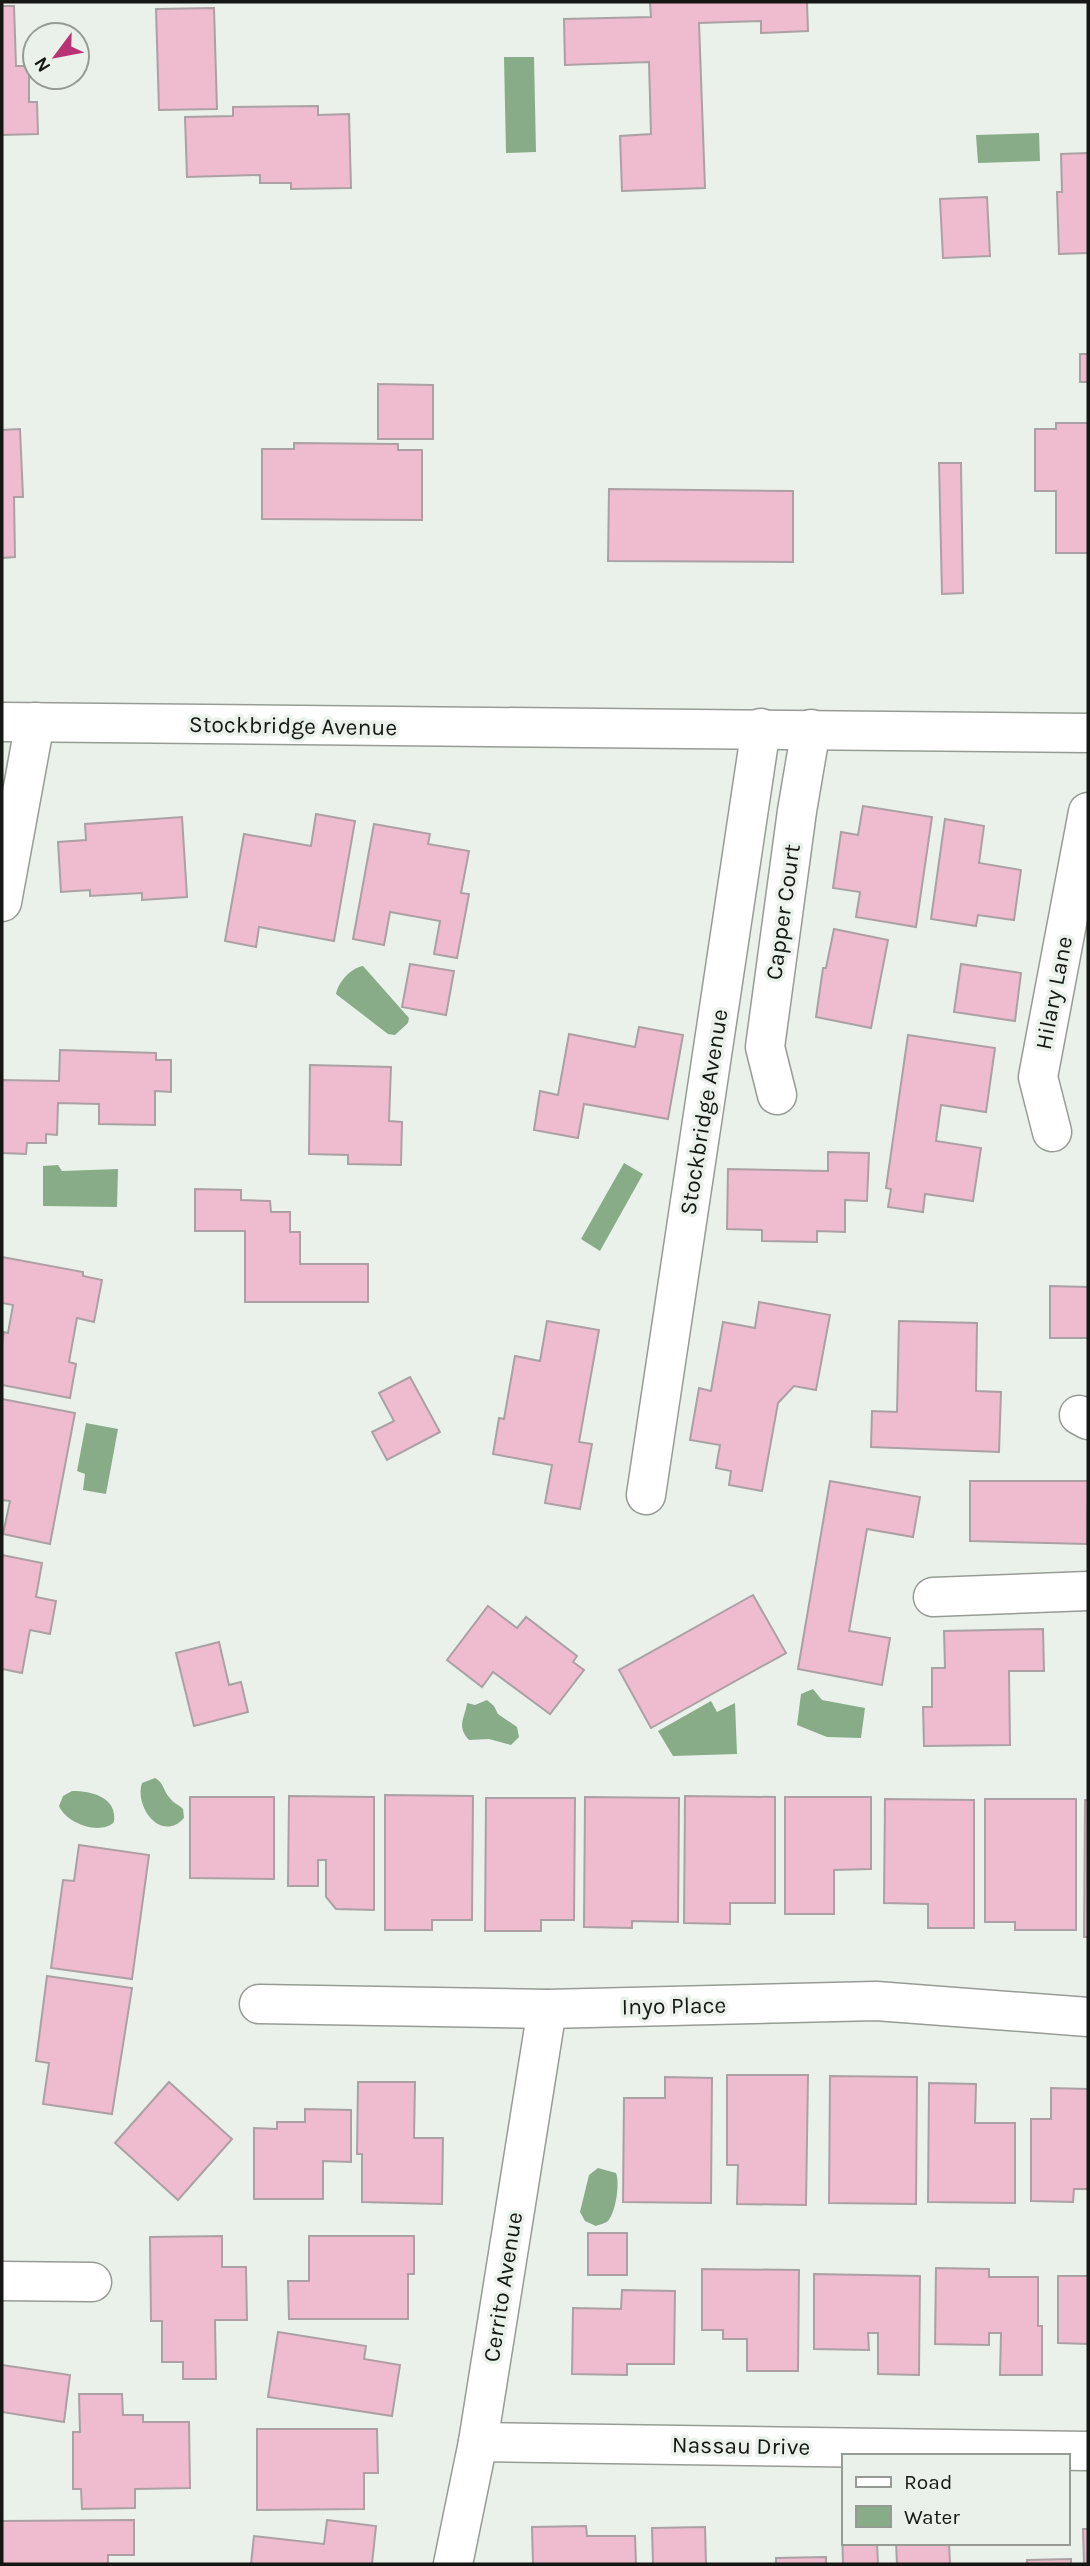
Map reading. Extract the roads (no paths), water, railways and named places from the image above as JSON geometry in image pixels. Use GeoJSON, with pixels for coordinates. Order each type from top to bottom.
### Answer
{"type":"FeatureCollection","features":[{"type":"Feature","properties":{"kind":"street","name":"Stockbridge Avenue"},"geometry":{"type":"LineString","coordinates":[[2,902],[18,722],[1088,733]]}},
{"type":"Feature","properties":{"kind":"street","name":"Stockbridge Avenue"},"geometry":{"type":"LineString","coordinates":[[646,1495],[761,729]]}},
{"type":"Feature","properties":{"kind":"street","name":"Capper Court"},"geometry":{"type":"LineString","coordinates":[[777,1095],[765,1047],[797,811],[811,729]]}},
{"type":"Feature","properties":{"kind":"street","name":"Hilary Lane"},"geometry":{"type":"LineString","coordinates":[[1052,1132],[1038,1077],[1088,812]]}},
{"type":"Feature","properties":{"kind":"street"},"geometry":{"type":"LineString","coordinates":[[933,1597],[1088,1591]]}},
{"type":"Feature","properties":{"kind":"street","name":"Inyo Place"},"geometry":{"type":"LineString","coordinates":[[259,2004],[547,2009],[876,2001],[1088,2017]]}},
{"type":"Feature","properties":{"kind":"street","name":"Cerrito Avenue"},"geometry":{"type":"LineString","coordinates":[[453,2564],[478,2442],[547,2009]]}},
{"type":"Feature","properties":{"kind":"street"},"geometry":{"type":"LineString","coordinates":[[2,2281],[92,2282]]}},
{"type":"Feature","properties":{"kind":"street","name":"Nassau Drive"},"geometry":{"type":"LineString","coordinates":[[478,2442],[1088,2451]]}},
{"type":"Feature","properties":{"kind":"water"},"geometry":{"type":"Polygon","coordinates":[[[504,57],[534,57],[536,152],[506,153],[504,57]]]}},
{"type":"Feature","properties":{"kind":"water"},"geometry":{"type":"Polygon","coordinates":[[[1039,133],[1040,161],[978,163],[976,135],[1039,133]]]}},
{"type":"Feature","properties":{"kind":"water"},"geometry":{"type":"Polygon","coordinates":[[[363,966],[409,1018],[408,1023],[395,1035],[388,1034],[336,994],[346,976],[363,966]]]}},
{"type":"Feature","properties":{"kind":"water"},"geometry":{"type":"Polygon","coordinates":[[[624,1163],[643,1174],[600,1251],[581,1239],[624,1163]]]}},
{"type":"Feature","properties":{"kind":"water"},"geometry":{"type":"Polygon","coordinates":[[[58,1165],[62,1171],[118,1169],[117,1207],[43,1206],[43,1166],[58,1165]]]}},
{"type":"Feature","properties":{"kind":"water"},"geometry":{"type":"Polygon","coordinates":[[[86,1423],[118,1429],[106,1494],[83,1490],[85,1474],[77,1471],[86,1423]]]}},
{"type":"Feature","properties":{"kind":"water"},"geometry":{"type":"Polygon","coordinates":[[[813,1689],[822,1700],[865,1708],[861,1738],[827,1737],[797,1725],[801,1694],[813,1689]]]}},
{"type":"Feature","properties":{"kind":"water"},"geometry":{"type":"Polygon","coordinates":[[[487,1700],[498,1714],[517,1727],[519,1737],[511,1745],[489,1739],[469,1740],[465,1735],[462,1722],[467,1703],[475,1705],[487,1700]]]}},
{"type":"Feature","properties":{"kind":"water"},"geometry":{"type":"Polygon","coordinates":[[[711,1701],[717,1712],[735,1703],[737,1754],[673,1756],[658,1731],[711,1701]]]}},
{"type":"Feature","properties":{"kind":"water"},"geometry":{"type":"Polygon","coordinates":[[[155,1778],[171,1799],[183,1809],[184,1818],[176,1825],[159,1825],[146,1812],[142,1803],[142,1783],[155,1778]]]}},
{"type":"Feature","properties":{"kind":"water"},"geometry":{"type":"Polygon","coordinates":[[[72,1791],[102,1797],[112,1807],[114,1822],[108,1826],[92,1828],[69,1818],[59,1806],[63,1796],[72,1791]]]}},
{"type":"Feature","properties":{"kind":"water"},"geometry":{"type":"Polygon","coordinates":[[[598,2168],[616,2173],[617,2190],[611,2217],[607,2222],[596,2226],[585,2221],[580,2212],[589,2175],[598,2168]]]}}]}
